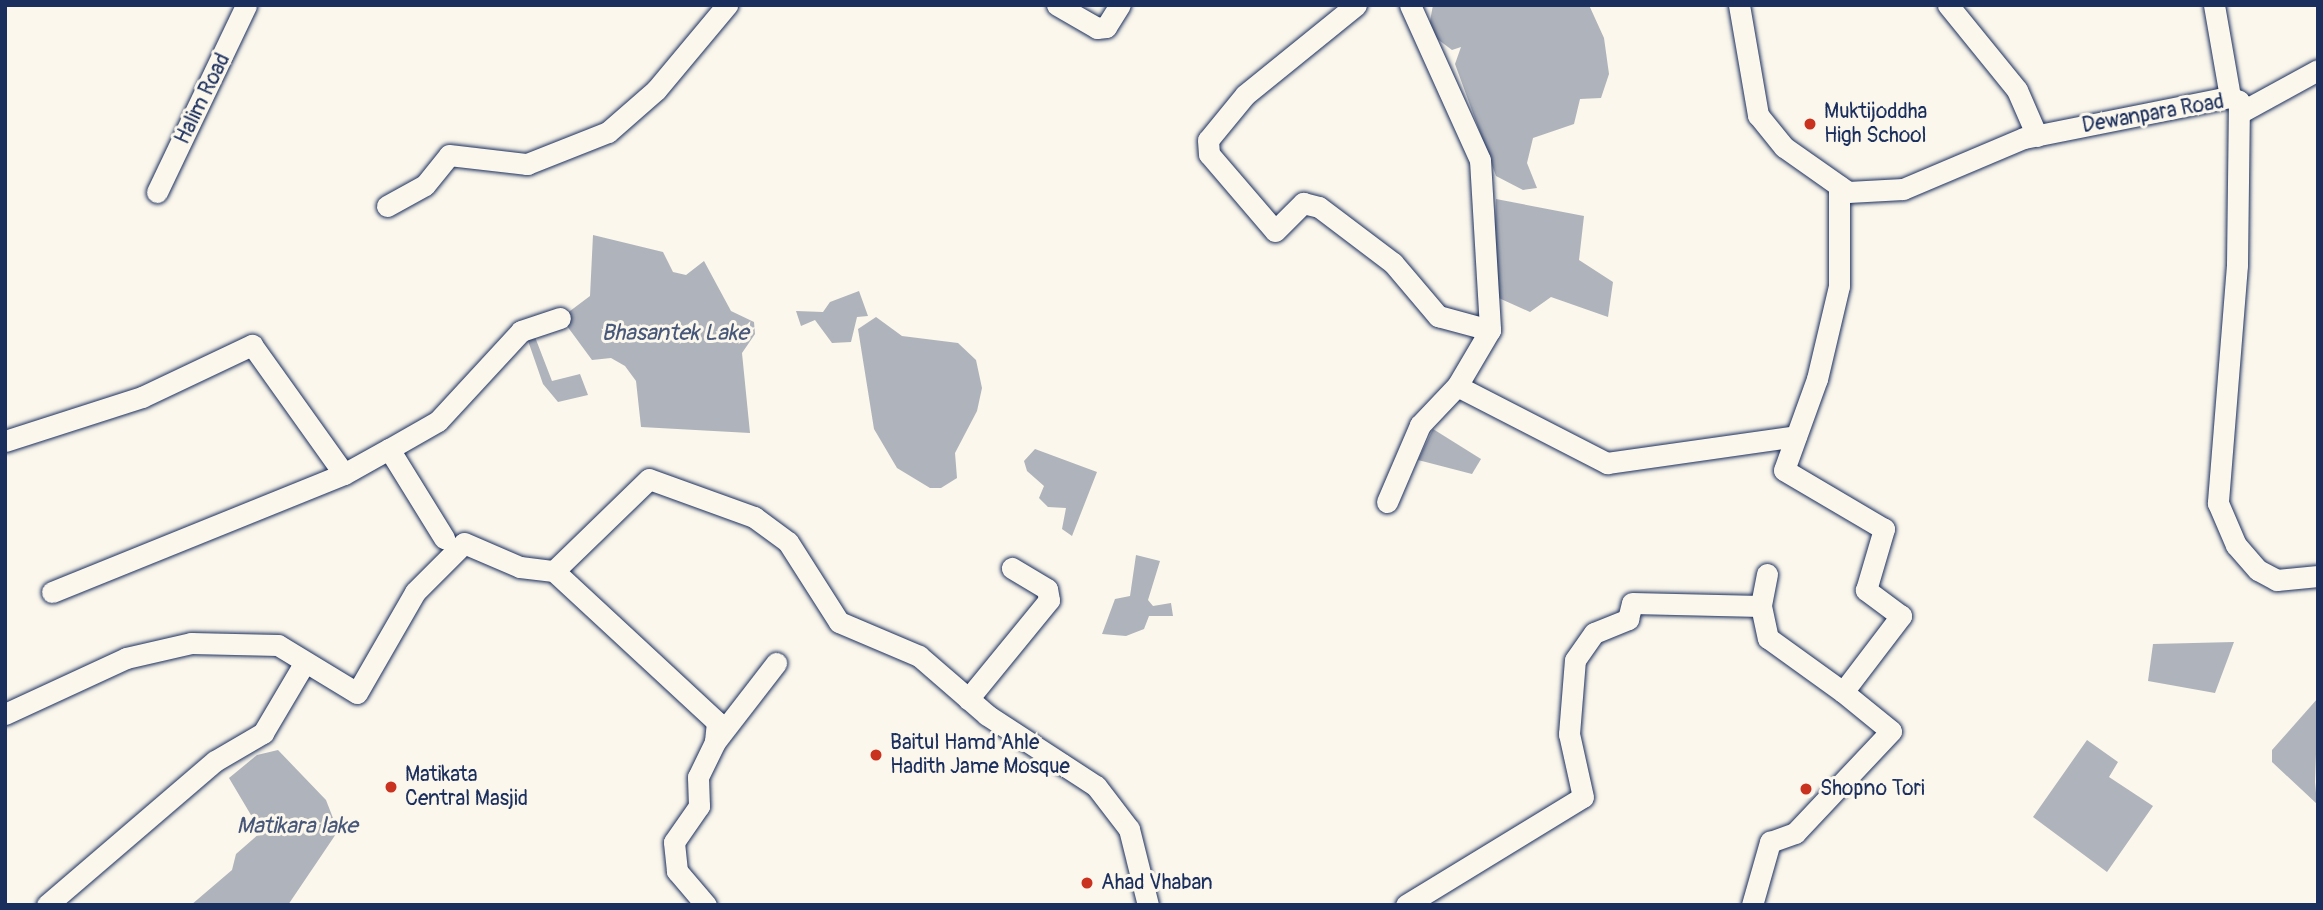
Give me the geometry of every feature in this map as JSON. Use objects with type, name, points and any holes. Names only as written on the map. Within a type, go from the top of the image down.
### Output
[{"type":"street","name":"Halim Road","points":[[157,192],[246,5]]},
{"type":"street","points":[[387,205],[425,185],[449,155],[527,164],[608,132],[656,90],[727,5]]},
{"type":"street","points":[[1057,5],[1097,28],[1106,27],[1121,5]]},
{"type":"street","points":[[1356,5],[1245,95],[1208,140],[1209,154],[1275,231],[1310,202],[1393,263],[1438,316],[1490,330]]},
{"type":"street","points":[[1387,502],[1420,425],[1457,386],[1490,330],[1480,160],[1410,5]]},
{"type":"street","name":"Dewanpara Road","points":[[1739,5],[1758,115],[1784,147],[1848,192],[1903,189],[2037,136],[2237,104],[2217,503],[2236,545],[2258,570],[2277,580],[2318,576]]},
{"type":"street","points":[[2214,5],[2237,104],[2318,70]]},
{"type":"street","points":[[1961,9],[2017,90],[2037,136]]},
{"type":"street","points":[[1839,186],[1839,286],[1784,470],[1884,529],[1866,590],[1901,616],[1843,692]]},
{"type":"street","points":[[51,592],[344,474],[438,421],[521,331],[561,318]]},
{"type":"street","points":[[5,441],[142,397],[252,345],[344,474]]},
{"type":"street","points":[[1457,386],[1607,463],[1796,436]]},
{"type":"street","points":[[389,449],[444,537]]},
{"type":"street","points":[[554,571],[636,486],[665,480],[754,517],[788,542],[839,622],[919,656],[968,699],[1096,786],[1115,806],[1129,830],[1148,905]]},
{"type":"street","points":[[5,714],[126,658],[191,643],[278,645],[357,693],[415,592],[464,543],[520,567],[554,571],[717,722],[715,742]]},
{"type":"street","points":[[968,699],[1049,600],[1047,589],[1012,568]]},
{"type":"street","points":[[1752,905],[1770,842],[1795,832],[1891,732],[1843,692],[1768,638],[1760,606],[1768,574]]},
{"type":"street","points":[[1410,902],[1583,797],[1569,734],[1575,660],[1594,633],[1628,619],[1632,603],[1760,606]]},
{"type":"street","points":[[47,905],[215,761],[263,733],[305,662]]},
{"type":"street","points":[[706,905],[677,872],[674,842],[699,806],[698,777],[715,742],[776,663]]},
{"type":"water","points":[[1433,5],[1589,5],[1604,38],[1609,74],[1601,98],[1580,99],[1574,124],[1533,138],[1527,163],[1537,188],[1523,190],[1496,176],[1455,64],[1461,47],[1452,50],[1428,32]]},
{"type":"water","points":[[1496,199],[1584,216],[1579,260],[1613,282],[1608,317],[1551,297],[1530,312],[1492,295]]},
{"type":"water","name":"Bhasantek Lake","points":[[593,235],[663,252],[673,272],[686,275],[704,261],[731,311],[754,322],[755,334],[742,353],[750,433],[641,427],[636,381],[625,366],[611,358],[592,360],[567,326],[566,314],[590,296]]},
{"type":"water","points":[[859,291],[868,316],[857,317],[851,342],[832,343],[815,320],[801,326],[796,311],[823,312],[830,302]]},
{"type":"water","points":[[876,317],[902,336],[958,343],[976,360],[982,388],[977,411],[955,453],[957,478],[941,488],[930,488],[897,468],[874,429],[858,329]]},
{"type":"water","points":[[526,335],[535,337],[552,381],[580,374],[588,395],[558,402],[543,384]]},
{"type":"water","points":[[1433,429],[1481,459],[1472,474],[1418,460]]},
{"type":"water","points":[[1035,449],[1097,472],[1072,536],[1062,529],[1066,508],[1048,507],[1039,498],[1044,486],[1027,471],[1024,461]]},
{"type":"water","points":[[1136,555],[1160,561],[1148,600],[1153,606],[1171,603],[1173,616],[1149,616],[1144,629],[1126,636],[1102,634],[1115,599],[1130,596]]},
{"type":"water","points":[[2234,642],[2215,693],[2148,681],[2153,644]]},
{"type":"water","points":[[2318,698],[2315,782],[2317,804],[2272,762],[2272,750]]},
{"type":"water","points":[[2087,740],[2118,762],[2109,777],[2153,806],[2107,872],[2033,817]]},
{"type":"water","name":"Matikara lake","points":[[278,750],[326,800],[338,831],[288,905],[191,905],[232,870],[236,854],[261,832],[229,778],[257,755]]},
{"type":"place","name":"Muktijoddha High School","points":[[1810,124]]},
{"type":"place","name":"Baitul Hamd Ahle Hadith Jame Mosque","points":[[876,755]]},
{"type":"place","name":"Matikata Central Masjid","points":[[391,787]]},
{"type":"place","name":"Shopno Tori","points":[[1806,789]]},
{"type":"place","name":"Ahad Vhaban","points":[[1087,883]]}]
